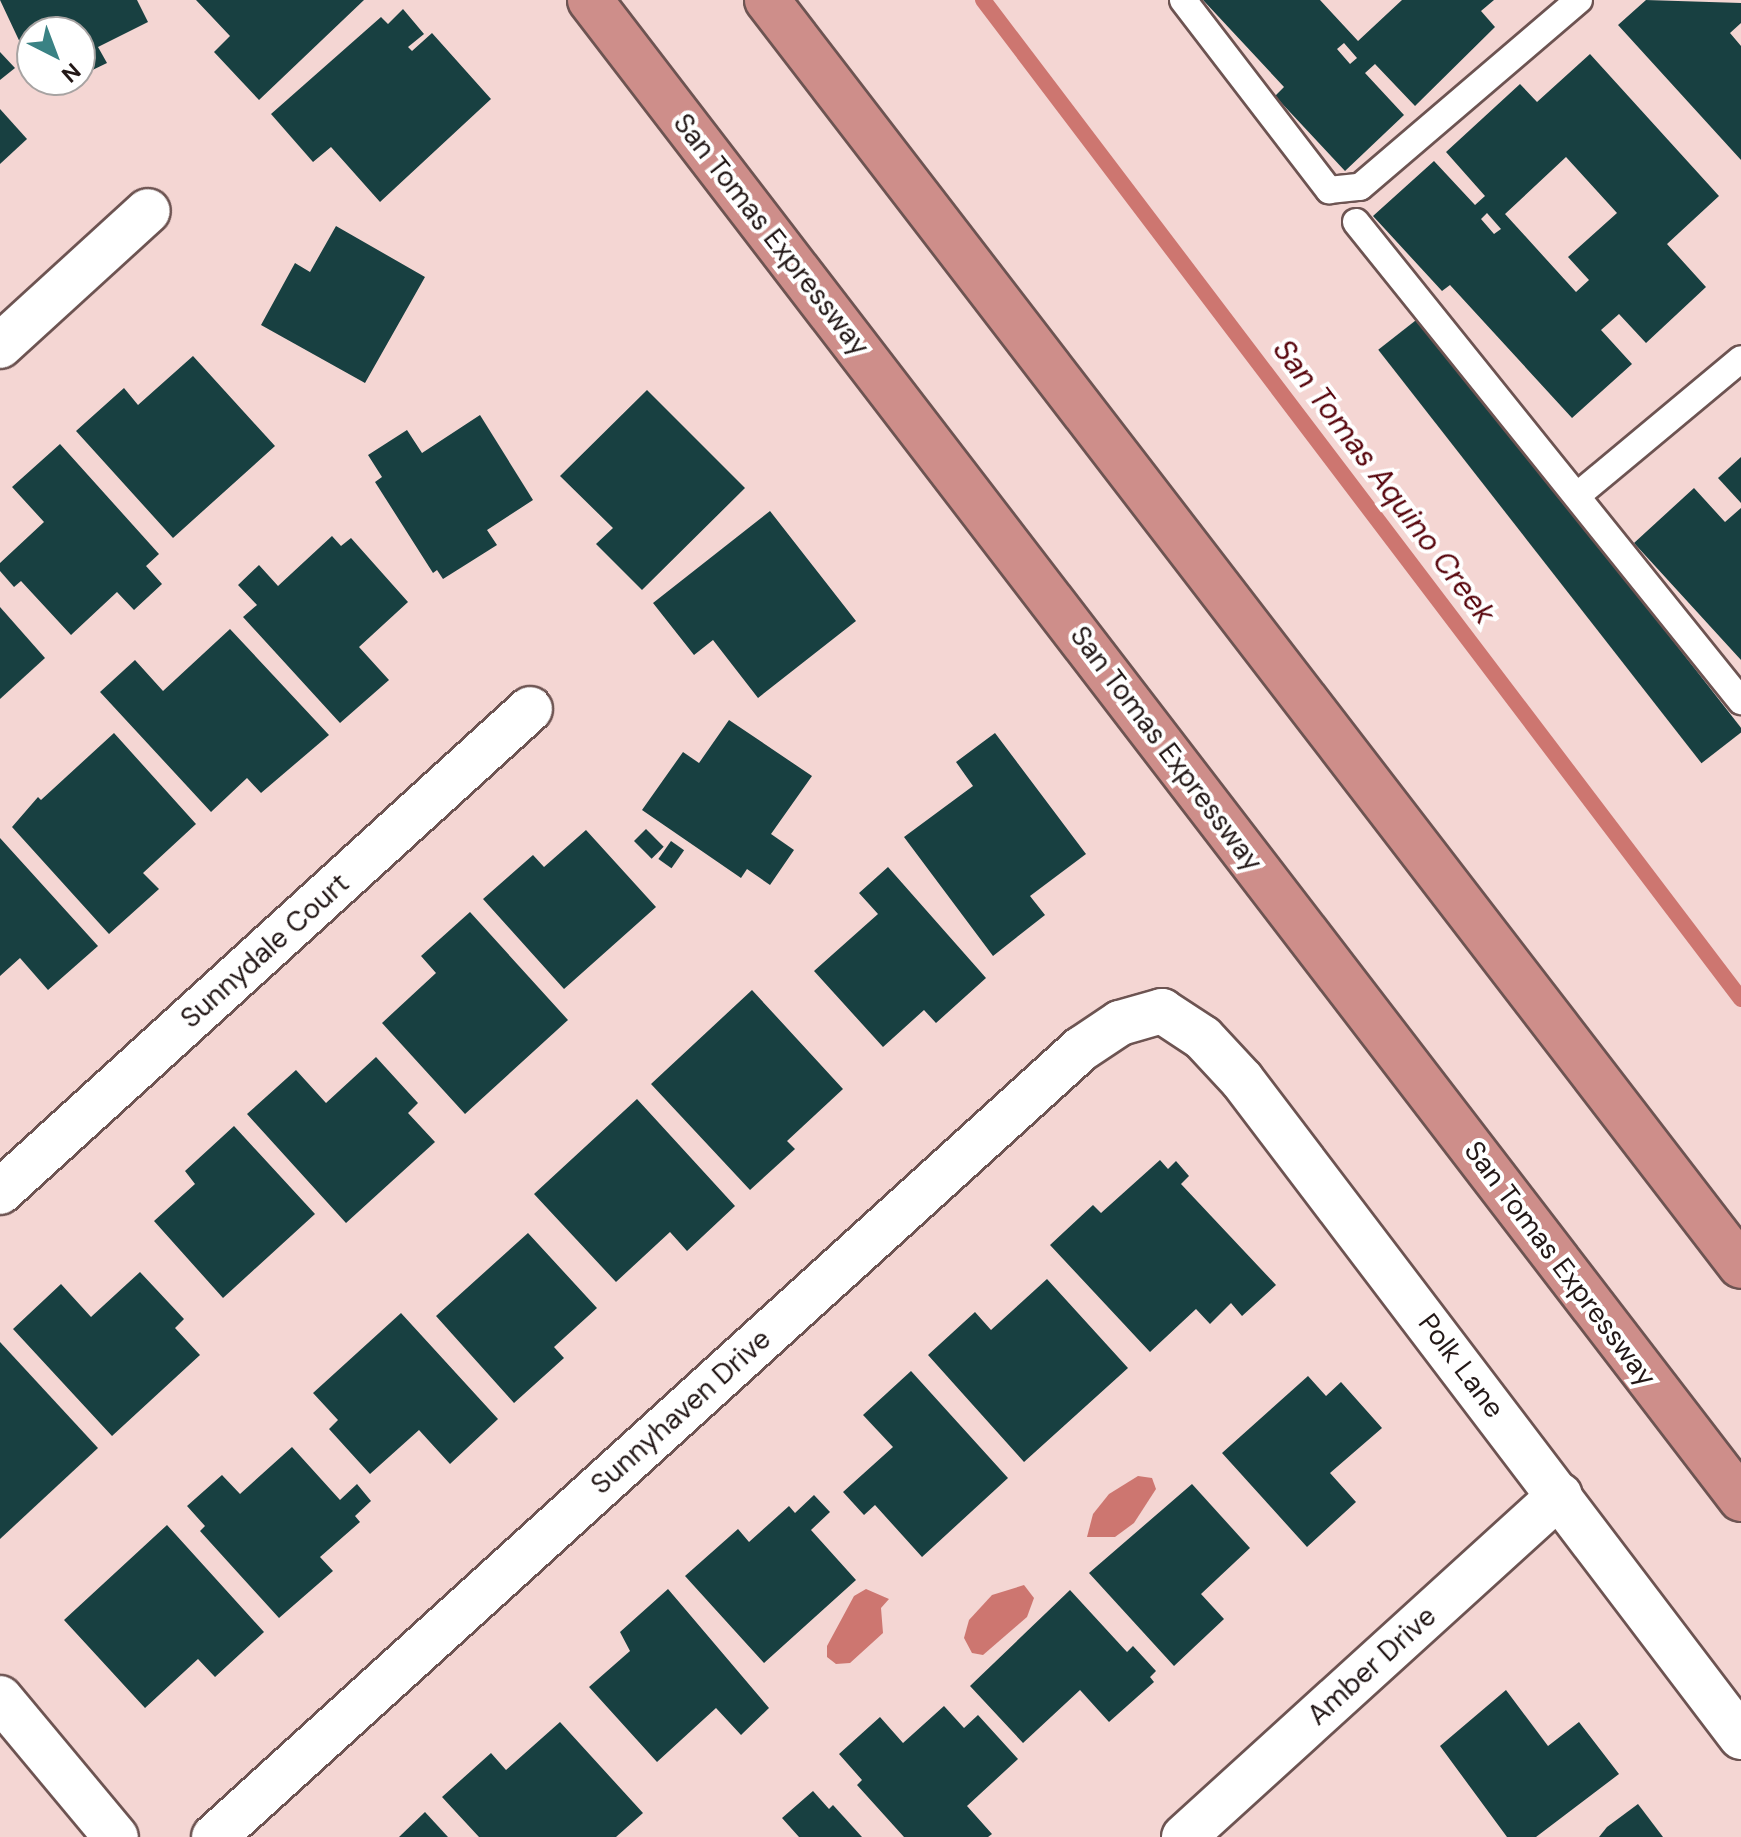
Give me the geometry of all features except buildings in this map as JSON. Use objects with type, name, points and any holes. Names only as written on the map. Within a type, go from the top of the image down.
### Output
[{"type":"highway","name":"San Tomas Expressway","points":[[590,0],[1741,1499]]},
{"type":"highway","points":[[767,0],[1741,1266]]},
{"type":"street","points":[[0,346],[148,211]]},
{"type":"street","name":"Sunnydale Court","points":[[0,1192],[530,709]]},
{"type":"street","name":"Polk Lane","points":[[1162,1011],[1203,1038],[1242,1080],[1741,1737]]},
{"type":"street","name":"Sunnyhaven Drive","points":[[214,1837],[1081,1049],[1120,1023],[1162,1011]]},
{"type":"street","name":"Amber Drive","points":[[1184,1837],[1560,1495]]},
{"type":"street","points":[[0,1698],[116,1837]]},
{"type":"lane","points":[[1183,0],[1329,190],[1360,187],[1579,0]]},
{"type":"lane","points":[[1356,222],[1741,701]]},
{"type":"lane","points":[[1578,495],[1741,359]]},
{"type":"shaded area","points":[[1138,1476],[1152,1478],[1156,1489],[1134,1523],[1115,1537],[1087,1537],[1093,1514],[1109,1494]]},
{"type":"shaded area","points":[[1024,1585],[1034,1598],[1027,1617],[983,1655],[972,1653],[964,1638],[969,1620],[992,1595]]},
{"type":"shaded area","points":[[866,1589],[889,1599],[881,1608],[883,1633],[850,1663],[836,1664],[827,1657],[827,1646],[854,1596]]},
{"type":"waterway","name":"San Tomas Aquino Creek","points":[[983,0],[1741,999]]}]
